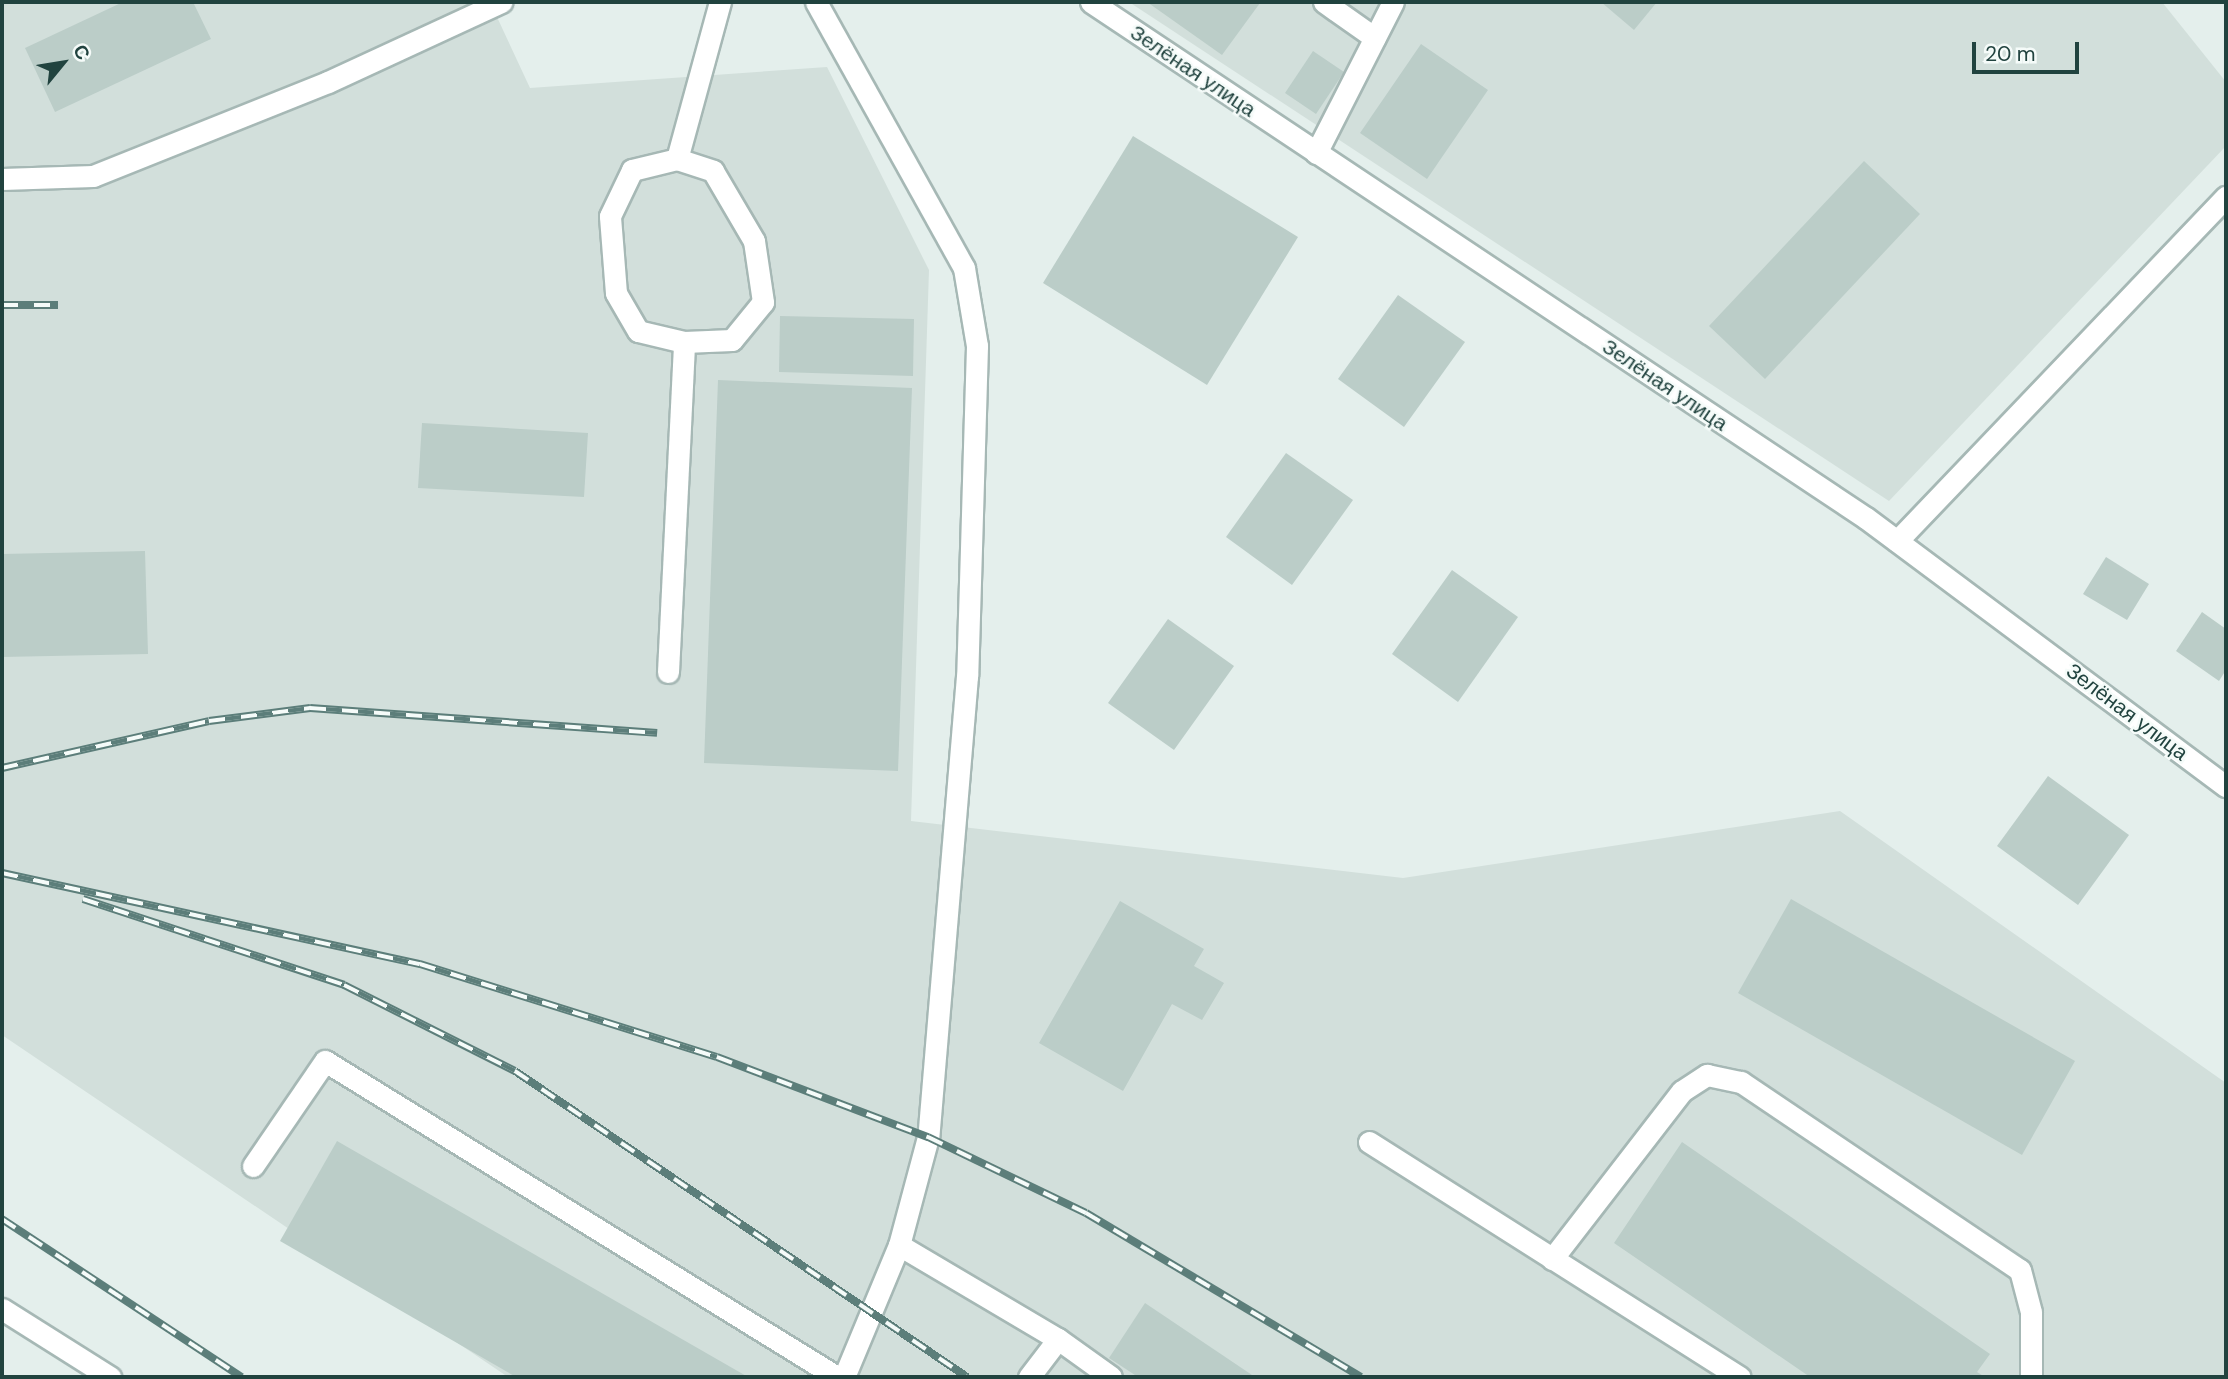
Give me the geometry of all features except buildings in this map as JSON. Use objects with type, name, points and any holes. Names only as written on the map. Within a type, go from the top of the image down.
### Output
[{"type":"street","points":[[2,179],[93,176],[328,82],[502,2]]},
{"type":"street","points":[[677,159],[720,2]]},
{"type":"street","points":[[816,2],[964,268],[976,346],[967,676],[929,1124],[899,1245],[844,1377]]},
{"type":"street","name":"Зелёная улица","points":[[1091,2],[1897,541],[2226,786]]},
{"type":"street","points":[[1324,2],[1375,38]]},
{"type":"street","points":[[1316,153],[1393,2]]},
{"type":"street","points":[[677,159],[713,171],[754,240],[762,303],[732,340],[684,342],[638,331],[616,293],[610,216],[632,170],[677,159]]},
{"type":"street","points":[[1897,541],[2226,197]]},
{"type":"street","points":[[668,672],[684,342]]},
{"type":"street","points":[[253,1166],[325,1061],[837,1377]]},
{"type":"street","points":[[1552,1259],[1682,1091],[1707,1075],[1741,1082],[2020,1270],[2031,1312],[2031,1377]]},
{"type":"street","points":[[1369,1142],[1740,1377]]},
{"type":"street","points":[[899,1245],[1058,1339],[1111,1377]]},
{"type":"street","points":[[2,1309],[110,1377]]},
{"type":"street","points":[[1029,1377],[1058,1339]]},
{"type":"shaded area","points":[[2,2],[490,2],[530,88],[827,67],[929,270],[911,821],[1403,878],[1840,811],[2226,1083],[2226,1377],[508,1377],[2,1035]]},
{"type":"shaded area","points":[[1129,2],[2162,2],[2226,82],[2226,146],[1889,501]]},
{"type":"railway","points":[[2,305],[58,305]]},
{"type":"railway","points":[[2,768],[209,721],[310,708],[657,733]]},
{"type":"railway","points":[[2,873],[420,964],[717,1057],[928,1137],[1086,1213],[1361,1377]]},
{"type":"railway","points":[[83,899],[344,985],[515,1071],[967,1377]]},
{"type":"railway","points":[[2,1219],[242,1377]]}]
